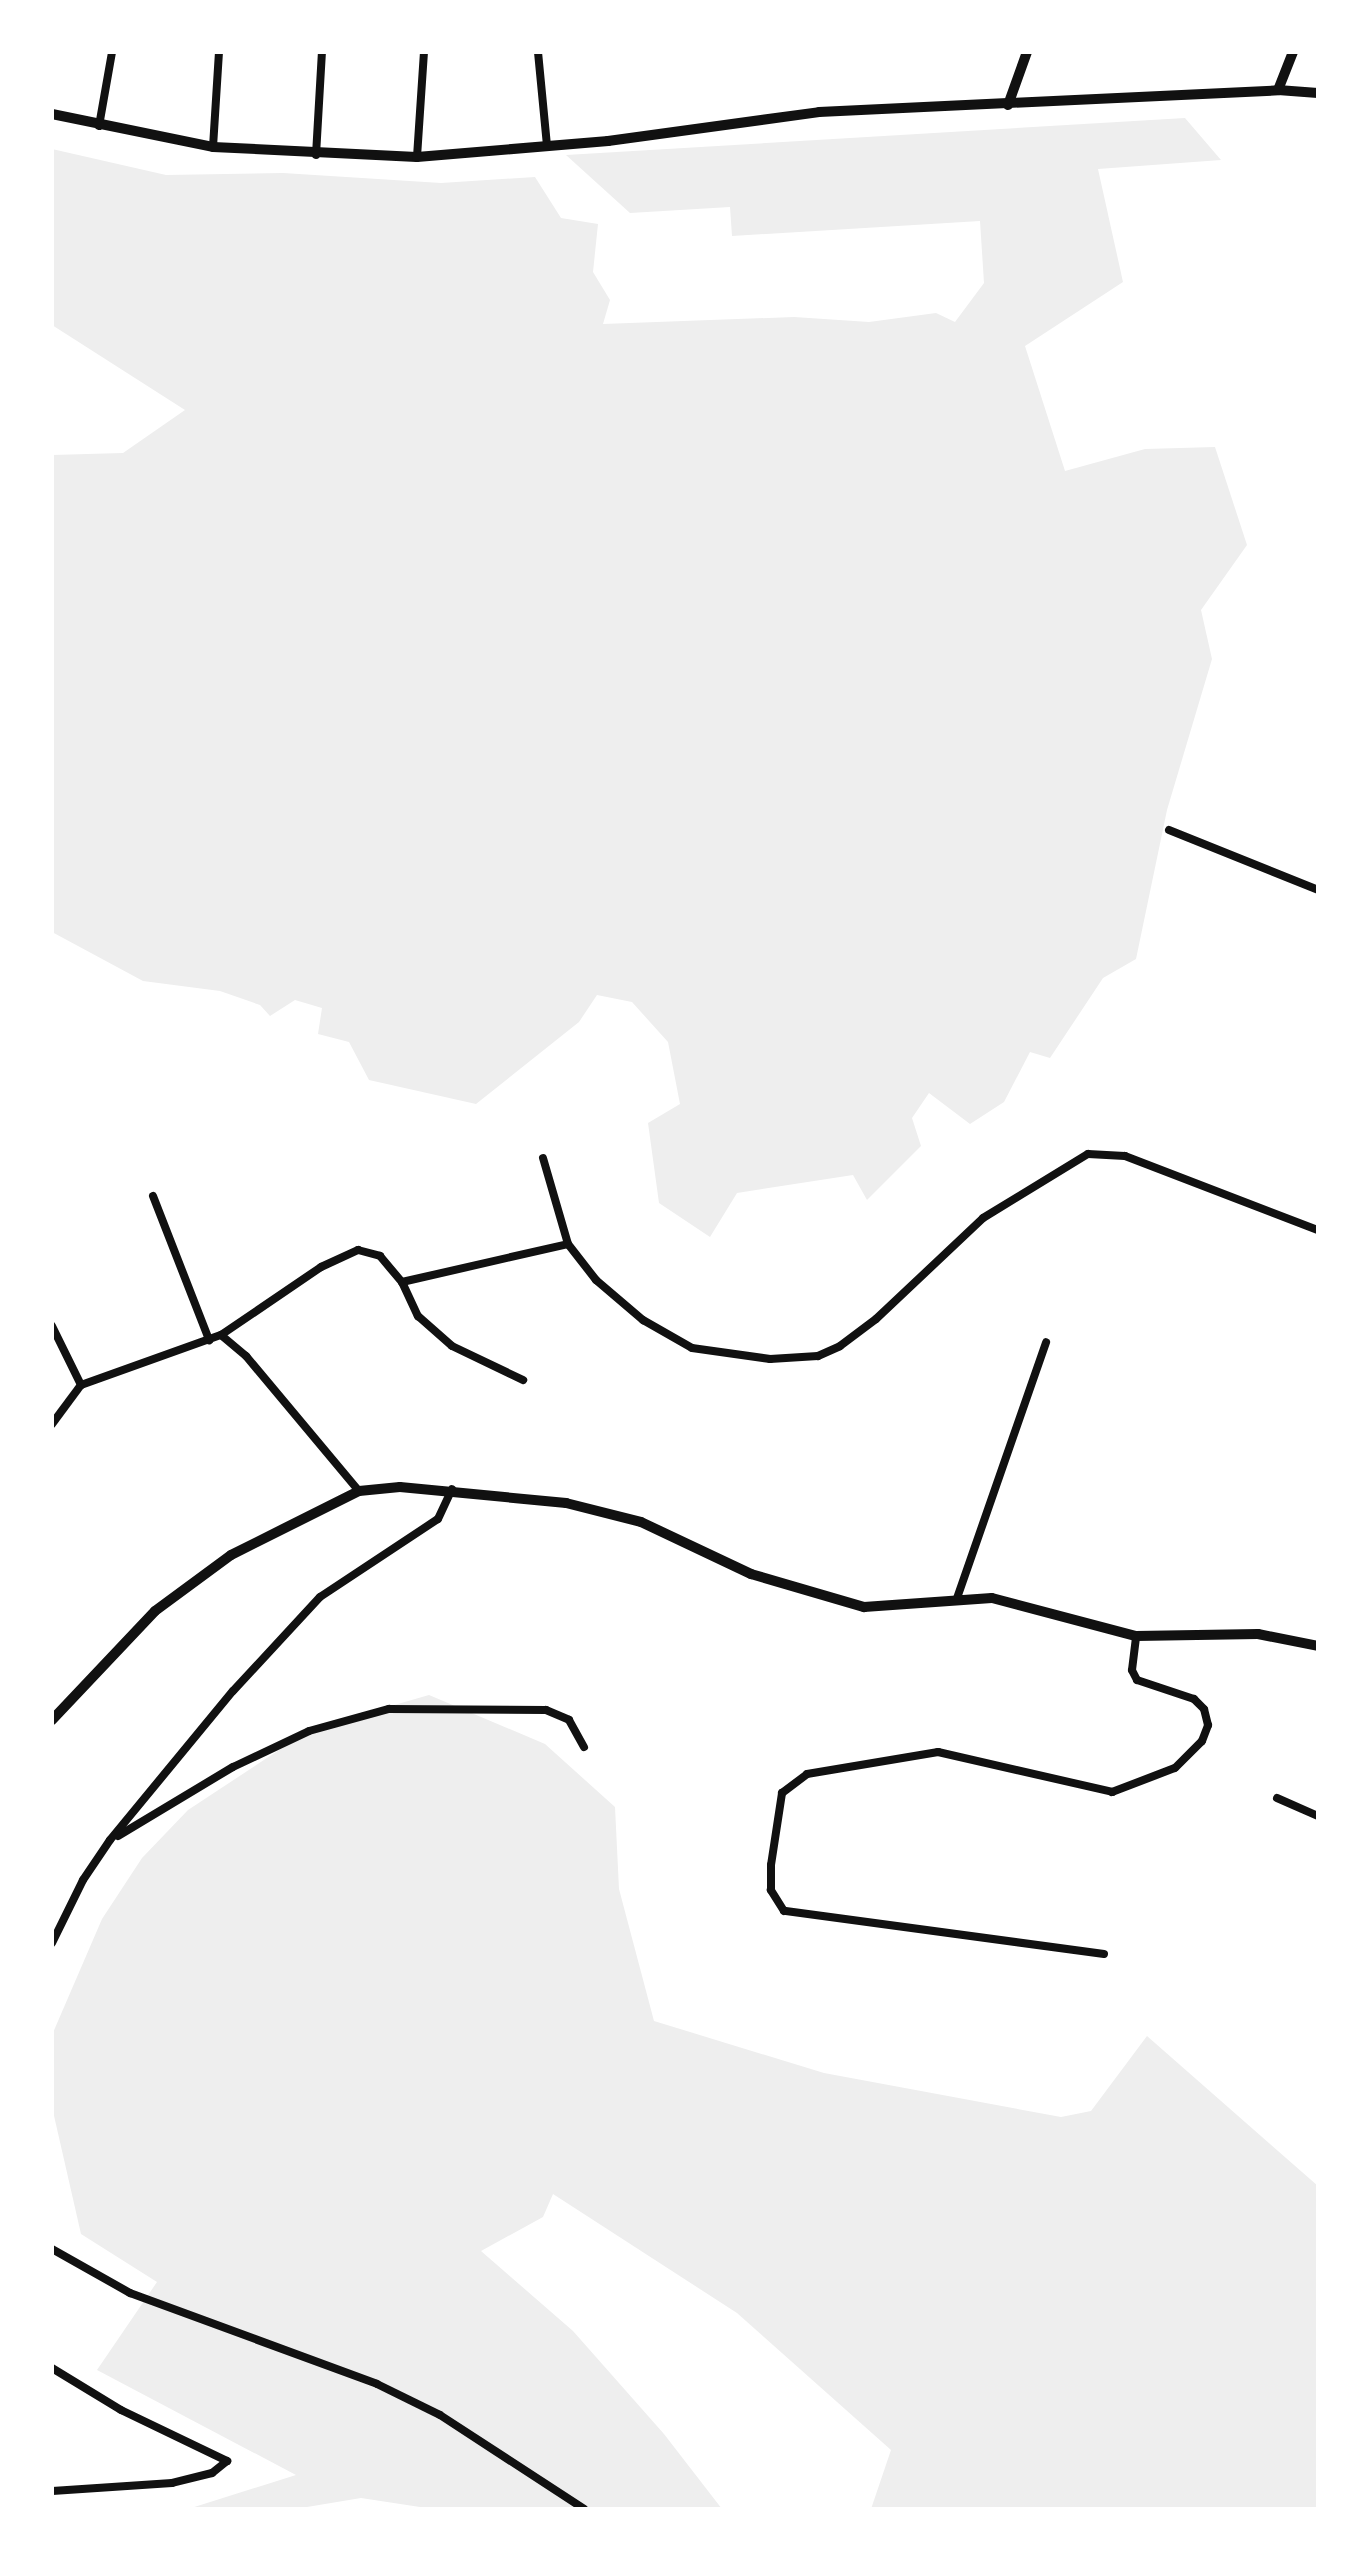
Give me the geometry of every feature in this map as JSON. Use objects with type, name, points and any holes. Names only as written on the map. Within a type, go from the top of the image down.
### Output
[{"type":"street","points":[[99,126],[112,52]]},
{"type":"street","points":[[213,147],[219,52]]},
{"type":"street","points":[[316,155],[322,52]]},
{"type":"street","points":[[417,157],[424,52]]},
{"type":"street","points":[[538,52],[547,146]]},
{"type":"street","points":[[1008,105],[1027,52]]},
{"type":"street","points":[[1278,90],[1293,52]]},
{"type":"street","points":[[52,114],[213,147],[316,155],[417,157],[547,146],[819,112],[1278,90],[1318,93]]},
{"type":"street","points":[[1169,830],[1318,890]]},
{"type":"street","points":[[543,1158],[568,1244],[596,1280],[643,1320],[692,1348],[770,1359],[818,1356],[840,1346],[876,1319],[983,1218],[1088,1154],[1125,1156],[1318,1230]]},
{"type":"street","points":[[153,1196],[209,1340]]},
{"type":"street","points":[[402,1282],[568,1244]]},
{"type":"street","points":[[52,1424],[81,1385],[221,1335],[321,1267],[358,1250],[380,1256],[402,1282],[418,1316],[452,1346],[523,1380]]},
{"type":"street","points":[[52,1326],[81,1385]]},
{"type":"street","points":[[221,1335],[246,1356],[359,1491]]},
{"type":"street","points":[[956,1601],[1046,1342]]},
{"type":"street","points":[[52,1943],[83,1880],[110,1840],[223,1701],[320,1597],[386,1549],[429,1527],[452,1489]]},
{"type":"street","points":[[52,1720],[155,1611],[231,1555],[359,1491],[452,1489],[566,1503],[641,1522],[751,1574],[864,1607],[956,1601],[1019,1602],[1136,1636],[1258,1634],[1318,1646]]},
{"type":"street","points":[[1104,1954],[784,1911],[771,1890],[773,1852],[782,1793],[807,1774],[938,1752],[1112,1792],[1175,1768],[1202,1741],[1208,1725],[1194,1699],[1137,1680],[1132,1670],[1136,1636]]},
{"type":"street","points":[[110,1840],[174,1800],[309,1731],[389,1709],[546,1710],[569,1720],[584,1747]]},
{"type":"street","points":[[1277,1798],[1318,1816]]},
{"type":"street","points":[[52,2249],[130,2293],[377,2384],[427,2408],[584,2509]]},
{"type":"street","points":[[52,2368],[121,2410],[227,2461],[212,2473],[172,2483],[52,2491]]},
{"type":"shaded area","points":[[1185,118],[1221,160],[1098,169],[1123,282],[1025,346],[1065,471],[1145,449],[1215,447],[1247,545],[1201,610],[1212,659],[1167,810],[1136,959],[1103,978],[1050,1058],[1030,1052],[1004,1102],[970,1124],[929,1093],[912,1118],[921,1146],[867,1200],[853,1175],[737,1193],[710,1237],[659,1203],[648,1123],[680,1104],[668,1042],[632,1002],[597,995],[579,1022],[476,1104],[369,1080],[349,1042],[318,1034],[322,1008],[295,1000],[270,1016],[260,1005],[220,991],[143,981],[52,932],[52,455],[123,453],[185,410],[52,325],[52,149],[166,175],[283,173],[441,183],[535,177],[561,218],[598,224],[593,272],[610,300],[603,324],[794,317],[869,322],[936,313],[955,322],[984,283],[980,221],[732,236],[730,207],[630,213],[566,155]]},
{"type":"shaded area","points":[[429,1695],[545,1744],[615,1807],[619,1889],[654,2021],[824,2073],[1061,2117],[1091,2111],[1147,2036],[1318,2186],[1318,2509],[871,2509],[891,2450],[737,2313],[553,2194],[543,2217],[481,2251],[573,2331],[664,2434],[722,2509],[433,2509],[361,2498],[295,2509],[188,2509],[296,2475],[97,2370],[157,2282],[81,2234],[52,2107],[52,2035],[102,1919],[142,1858],[188,1810],[311,1729]]}]
